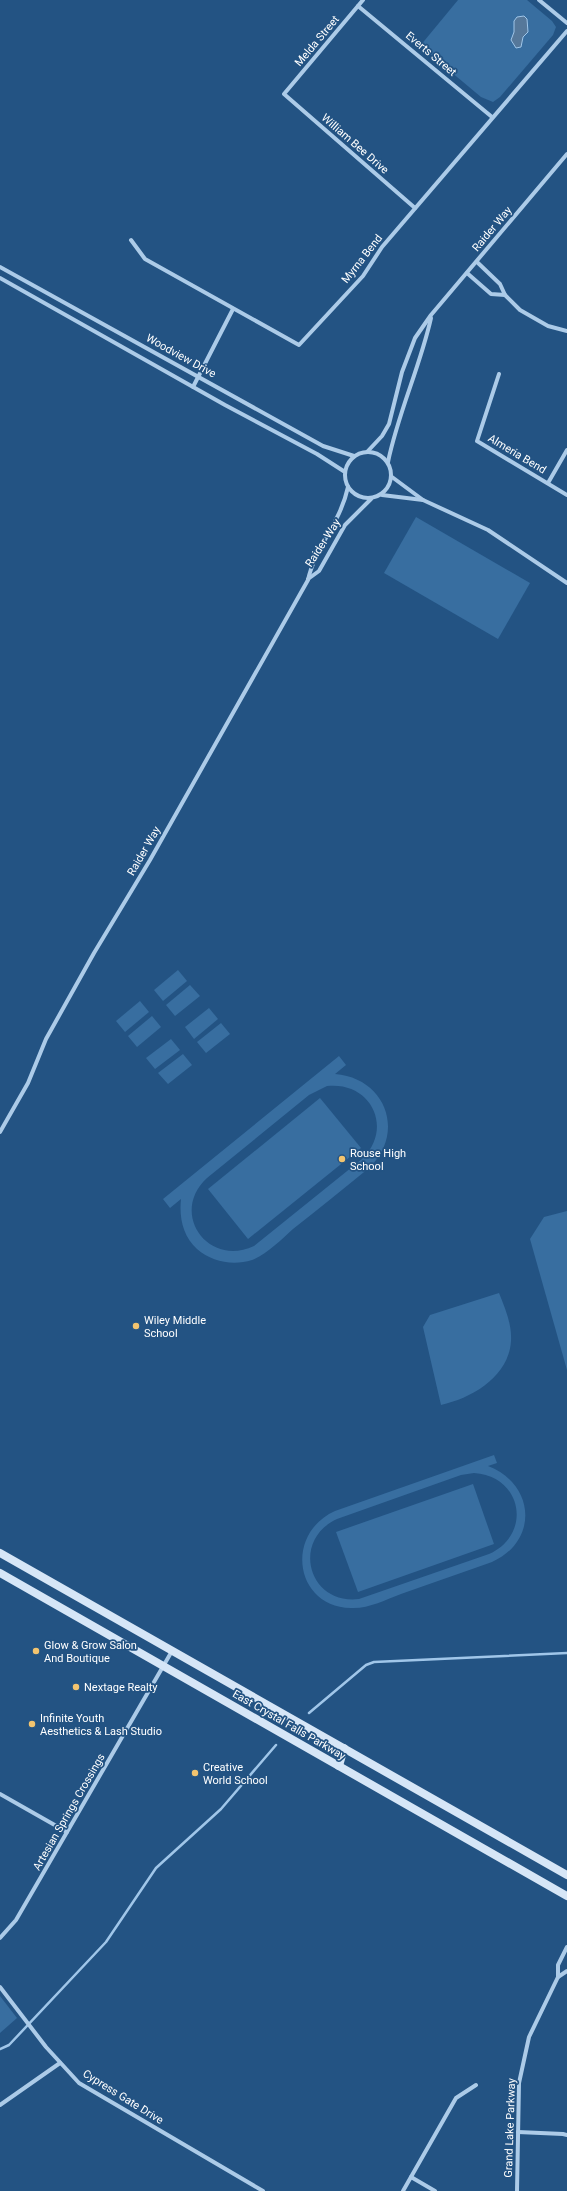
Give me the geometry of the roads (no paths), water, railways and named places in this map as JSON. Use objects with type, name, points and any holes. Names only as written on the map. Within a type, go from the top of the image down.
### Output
[{"type":"main road","name":"East Crystal Falls Parkway","points":[[1,1556],[567,1875]]},
{"type":"main road","name":"East Crystal Falls Parkway","points":[[0,1573],[567,1896]]},
{"type":"main road","points":[[339,1766],[344,1748]]},
{"type":"street","name":"Melda Street","points":[[284,94],[363,0]]},
{"type":"street","points":[[540,0],[567,24]]},
{"type":"street","name":"Everts Street","points":[[358,6],[492,117]]},
{"type":"street","name":"Myrna Bend","points":[[131,240],[145,259],[299,345],[363,276],[382,247],[567,31]]},
{"type":"street","name":"William Bee Drive","points":[[284,94],[415,208]]},
{"type":"street","name":"Raider Way","points":[[367,452],[382,436],[389,424],[402,372],[415,338],[431,315],[567,154]]},
{"type":"street","points":[[477,262],[500,284],[505,295],[520,310],[542,322],[567,330]]},
{"type":"street","name":"Woodview Drive","points":[[0,267],[323,446],[354,456]]},
{"type":"street","points":[[467,273],[491,294],[505,295]]},
{"type":"street","name":"Woodview Drive","points":[[0,278],[193,387],[317,454],[345,472]]},
{"type":"street","points":[[193,387],[233,309]]},
{"type":"street","points":[[382,495],[390,484],[392,477],[388,462],[392,443],[426,342],[431,315]]},
{"type":"street","name":"Almeria Bend","points":[[499,374],[477,441],[567,494]]},
{"type":"street","points":[[548,483],[567,450]]},
{"type":"street","points":[[388,462],[382,456],[367,452],[354,456],[345,472],[348,487],[359,497],[371,499],[382,495],[423,500]]},
{"type":"street","points":[[392,477],[423,500],[488,530],[567,583]]},
{"type":"street","name":"Raider Way","points":[[0,1132],[28,1083],[46,1039],[94,953],[150,860],[308,580],[311,566],[339,516],[348,487]]},
{"type":"street","name":"Raider Way","points":[[308,580],[319,571],[345,525],[371,499]]},
{"type":"street","name":"Artesian Springs Crossings","points":[[0,1938],[16,1920],[172,1651]]},
{"type":"street","points":[[0,1794],[67,1832]]},
{"type":"street","name":"Grand Lake Parkway","points":[[517,2191],[519,2082],[529,2037],[558,1977],[558,1965],[567,1947]]},
{"type":"street","points":[[558,1977],[567,1971]]},
{"type":"street","name":"Cypress Gate Drive","points":[[0,1987],[60,2063],[80,2083],[263,2191]]},
{"type":"street","points":[[0,2105],[60,2063]]},
{"type":"street","points":[[403,2191],[456,2098],[476,2085]]},
{"type":"street","points":[[518,2132],[567,2135]]},
{"type":"street","points":[[410,2177],[435,2191]]},
{"type":"waterway","points":[[309,1713],[366,1665],[374,1662],[567,1653]]},
{"type":"waterway","points":[[0,2049],[9,2045],[106,1942],[156,1868],[221,1809],[276,1745]]},
{"type":"place","name":"Rouse High School","points":[[342,1159]]},
{"type":"place","name":"Wiley Middle School","points":[[136,1326]]},
{"type":"place","name":"Glow & Grow Salon And Boutique","points":[[36,1651]]},
{"type":"place","name":"Nextage Realty","points":[[76,1687]]},
{"type":"place","name":"Infinite Youth Aesthetics & Lash Studio","points":[[32,1724]]},
{"type":"place","name":"Creative World School","points":[[195,1773]]}]
